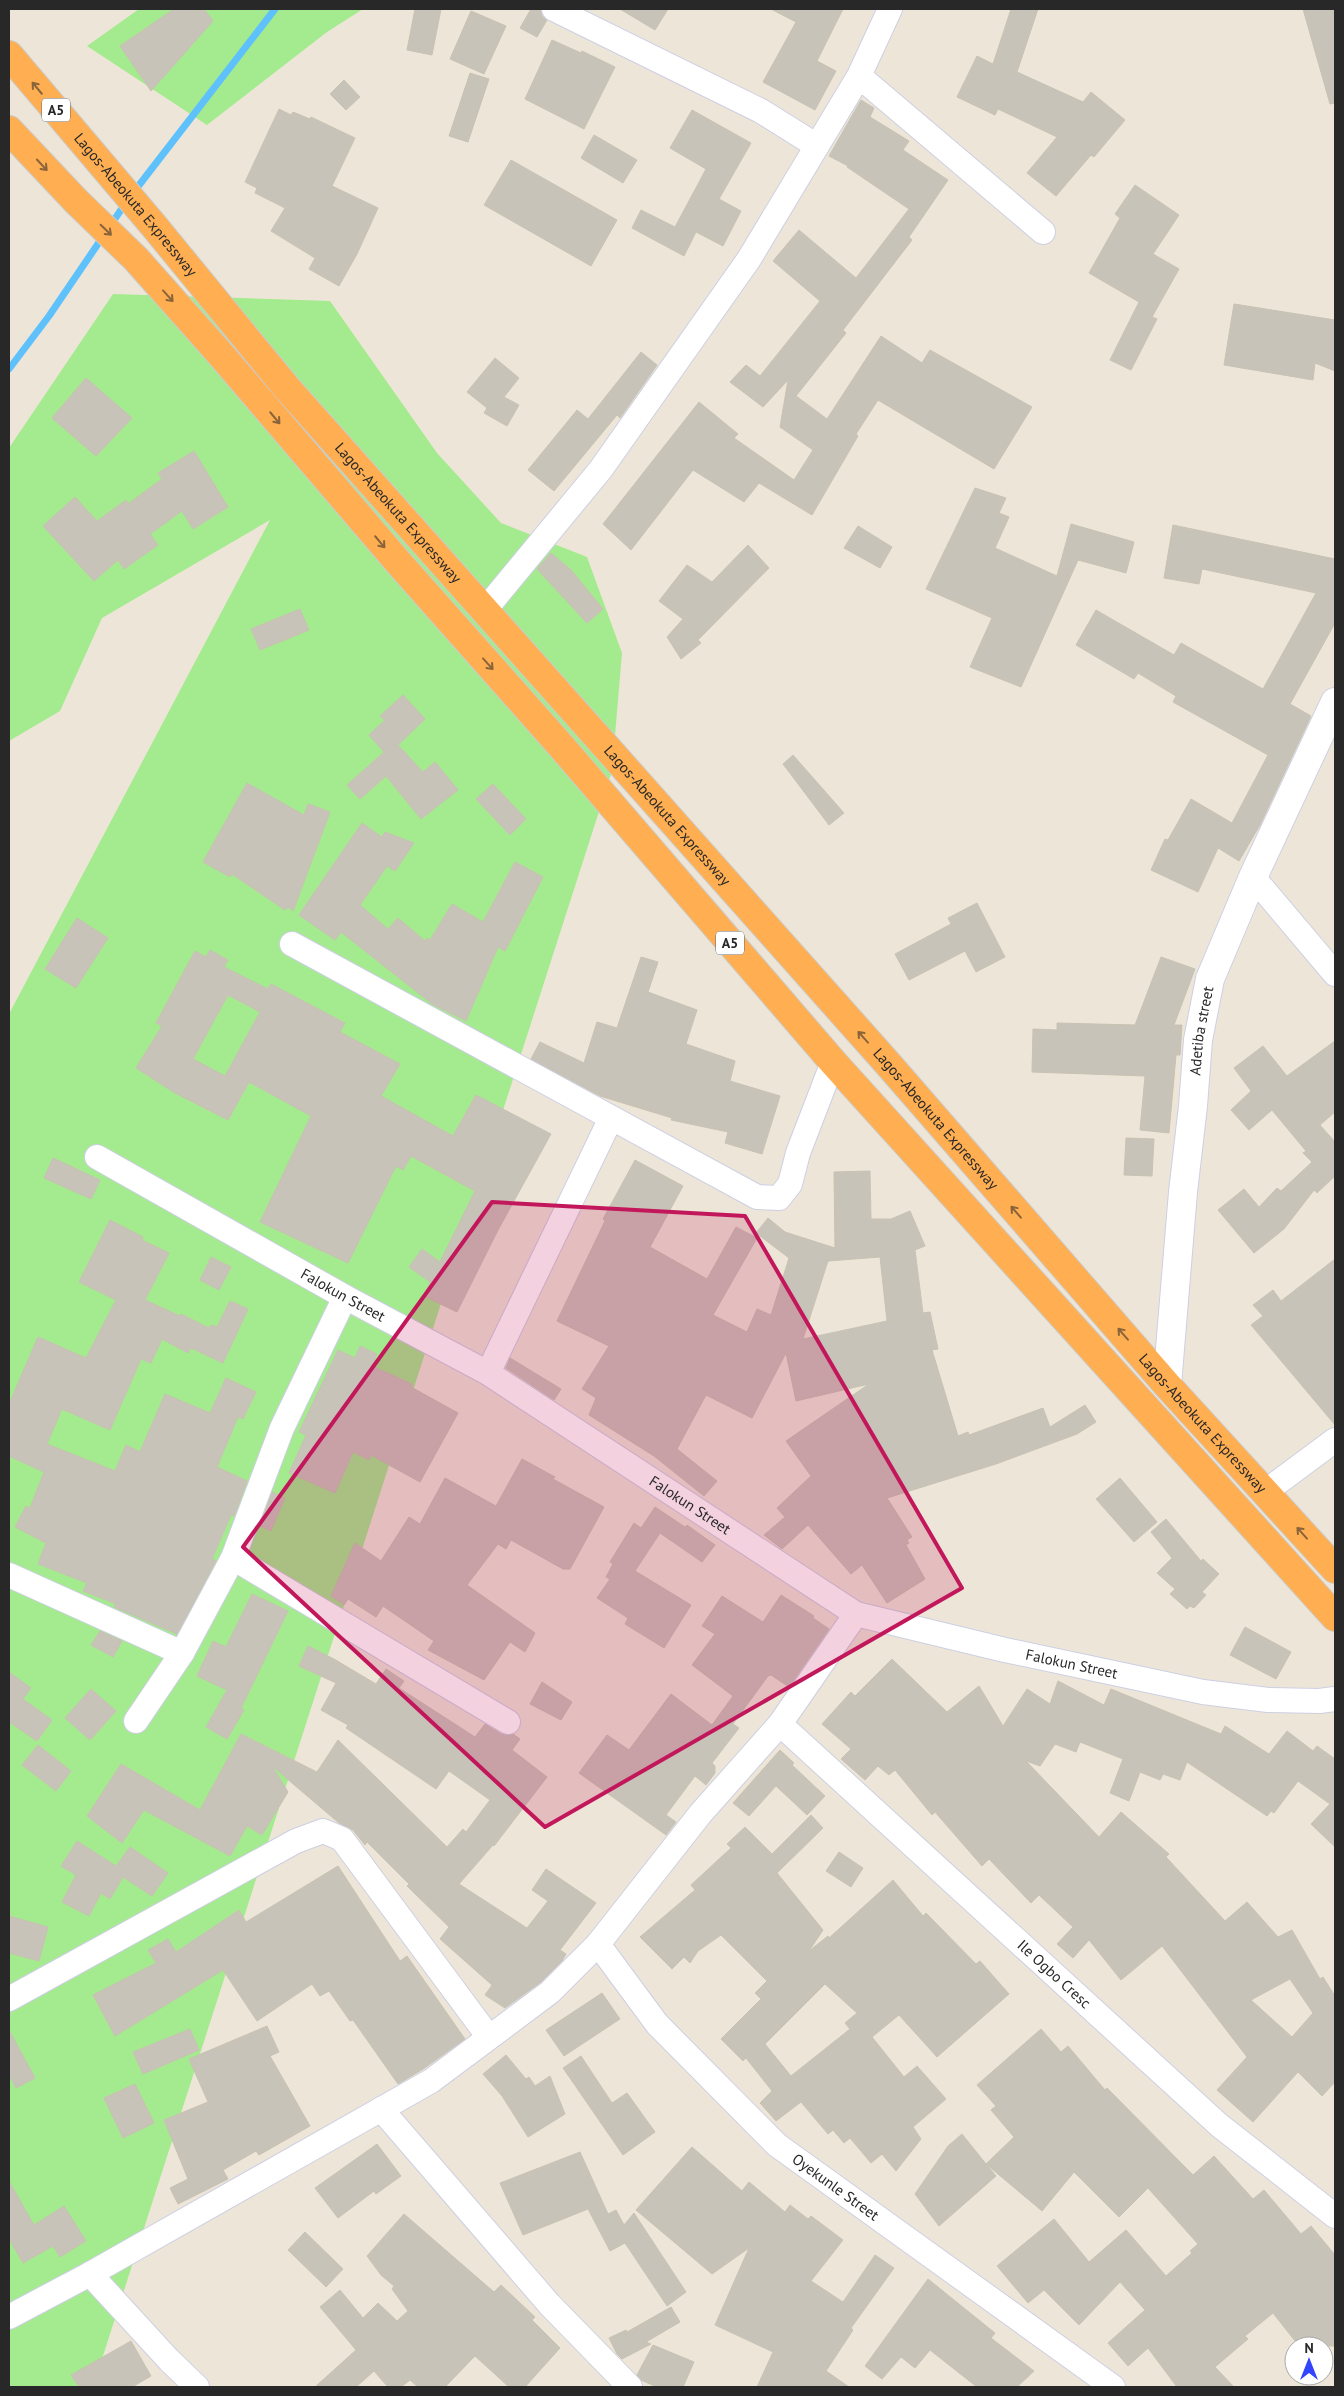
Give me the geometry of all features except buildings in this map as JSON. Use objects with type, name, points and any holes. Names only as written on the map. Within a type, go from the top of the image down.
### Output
[{"type":"highway","name":"Lagos-Abeokuta Expressway","points":[[9,55],[154,226],[286,387],[888,1065],[1167,1385],[1335,1569]]},
{"type":"highway","name":"Lagos-Abeokuta Expressway","points":[[9,130],[76,201],[136,259],[222,356],[398,562],[561,746],[833,1062],[1335,1618]]},
{"type":"street","points":[[554,9],[761,111],[817,146]]},
{"type":"street","points":[[484,611],[601,470],[749,259],[859,76],[890,9]]},
{"type":"street","points":[[859,76],[1043,232]]},
{"type":"street","name":"Adetiba street","points":[[1167,1385],[1183,1192],[1194,1106],[1198,1040],[1210,979],[1252,877],[1335,702]]},
{"type":"street","points":[[1252,877],[1335,974]]},
{"type":"street","points":[[292,944],[757,1197],[779,1198],[790,1184],[798,1153],[833,1062]]},
{"type":"street","points":[[488,1373],[611,1118]]},
{"type":"street","name":"Falokun Street","points":[[97,1157],[345,1297],[488,1373],[856,1614],[1005,1650],[1203,1692],[1268,1700],[1319,1701],[1335,1699]]},
{"type":"street","points":[[136,1721],[182,1653],[233,1558],[282,1428],[345,1297]]},
{"type":"street","points":[[1265,1492],[1335,1440]]},
{"type":"street","points":[[233,1558],[508,1722]]},
{"type":"street","points":[[9,1574],[182,1653]]},
{"type":"street","points":[[9,2317],[90,2274],[431,2081],[488,2036],[550,1992],[598,1944],[701,1813],[780,1724],[856,1614]]},
{"type":"street","name":"Ile Ogbo Cresc","points":[[780,1724],[1219,2125],[1335,2216]]},
{"type":"street","points":[[9,1999],[296,1841],[323,1831],[342,1839],[488,2036]]},
{"type":"street","name":"Oyekunle Street","points":[[598,1944],[657,2024],[777,2145],[1113,2387]]},
{"type":"street","points":[[381,2108],[549,2304],[630,2387]]},
{"type":"street","points":[[90,2274],[169,2360],[197,2387]]},
{"type":"highlighted area","points":[[492,1202],[745,1216],[962,1588],[545,1827],[243,1547]]},
{"type":"green space","points":[[139,9],[363,9],[327,32],[207,125],[87,46]]},
{"type":"green space","points":[[113,294],[330,301],[437,453],[501,523],[587,557],[622,653],[612,771],[93,2387],[9,2387],[9,1014],[270,520],[102,618],[60,711],[9,741],[9,448]]},
{"type":"waterway","points":[[133,193],[275,9]]},
{"type":"waterway","points":[[110,226],[127,201]]},
{"type":"waterway","points":[[9,369],[49,316],[104,235]]}]
